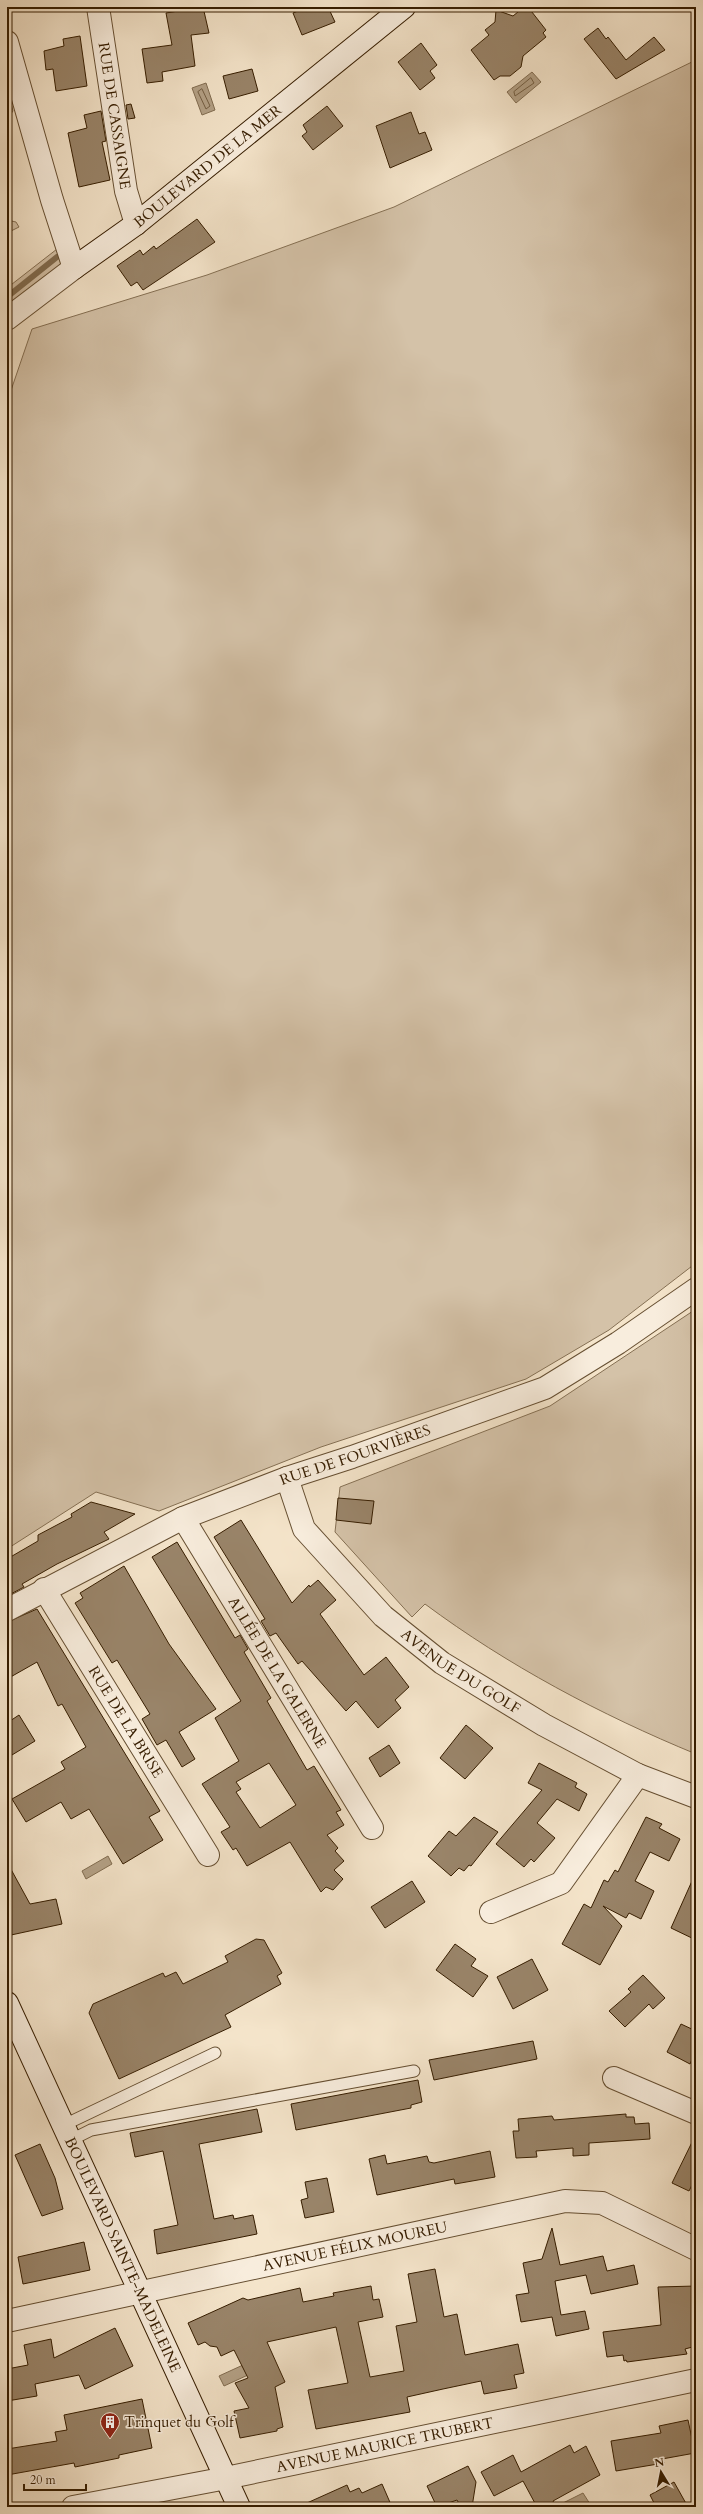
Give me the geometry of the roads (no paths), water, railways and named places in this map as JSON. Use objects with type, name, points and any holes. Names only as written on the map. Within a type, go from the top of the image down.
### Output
[{"type":"street","name":"RUE DE CASSAIGNE","points":[[98,7],[126,192],[136,224]]},
{"type":"street","name":"BOULEVARD DE LA MER","points":[[7,319],[74,268],[136,224],[404,7]]},
{"type":"street","points":[[7,42],[52,200],[74,268]]},
{"type":"street","name":"RUE DE FOURVIÈRES","points":[[7,1610],[44,1589],[182,1518],[287,1478],[352,1457],[544,1388],[618,1343],[696,1288]]},
{"type":"street","name":"AVENUE DU GOLF","points":[[287,1478],[304,1529],[383,1616],[442,1663],[544,1725],[638,1775],[696,1797]]},
{"type":"street","name":"ALLÉE DE LA GALERNE","points":[[182,1518],[372,1828]]},
{"type":"street","name":"RUE DE LA BRISE","points":[[44,1589],[208,1855]]},
{"type":"street","points":[[491,1912],[561,1883],[638,1775]]},
{"type":"street","name":"BOULEVARD SAINTE-MADELEINE","points":[[7,2003],[239,2507]]},
{"type":"street","points":[[614,2078],[696,2113]]},
{"type":"street","name":"AVENUE FÉLIX MOUREU","points":[[7,2320],[140,2290],[565,2201],[602,2203],[696,2249]]},
{"type":"street","name":"AVENUE MAURICE TRUBERT","points":[[73,2507],[226,2478],[696,2380]]},
{"type":"lane","points":[[67,2132],[215,2053]]},
{"type":"lane","points":[[67,2132],[91,2130],[414,2071]]},
{"type":"water","points":[[532,72],[541,82],[516,103],[507,92]]},
{"type":"water","points":[[206,83],[215,110],[202,115],[192,88]]},
{"type":"water","points":[[108,1856],[112,1864],[86,1879],[82,1871]]},
{"type":"water","points":[[243,2365],[248,2375],[224,2386],[219,2376]]},
{"type":"water","points":[[583,2493],[590,2504],[584,2507],[560,2507],[559,2505]]},
{"type":"waterway","points":[[7,297],[57,257]]},
{"type":"place","name":"Trinquet du Golf","points":[[110,2439]]}]
